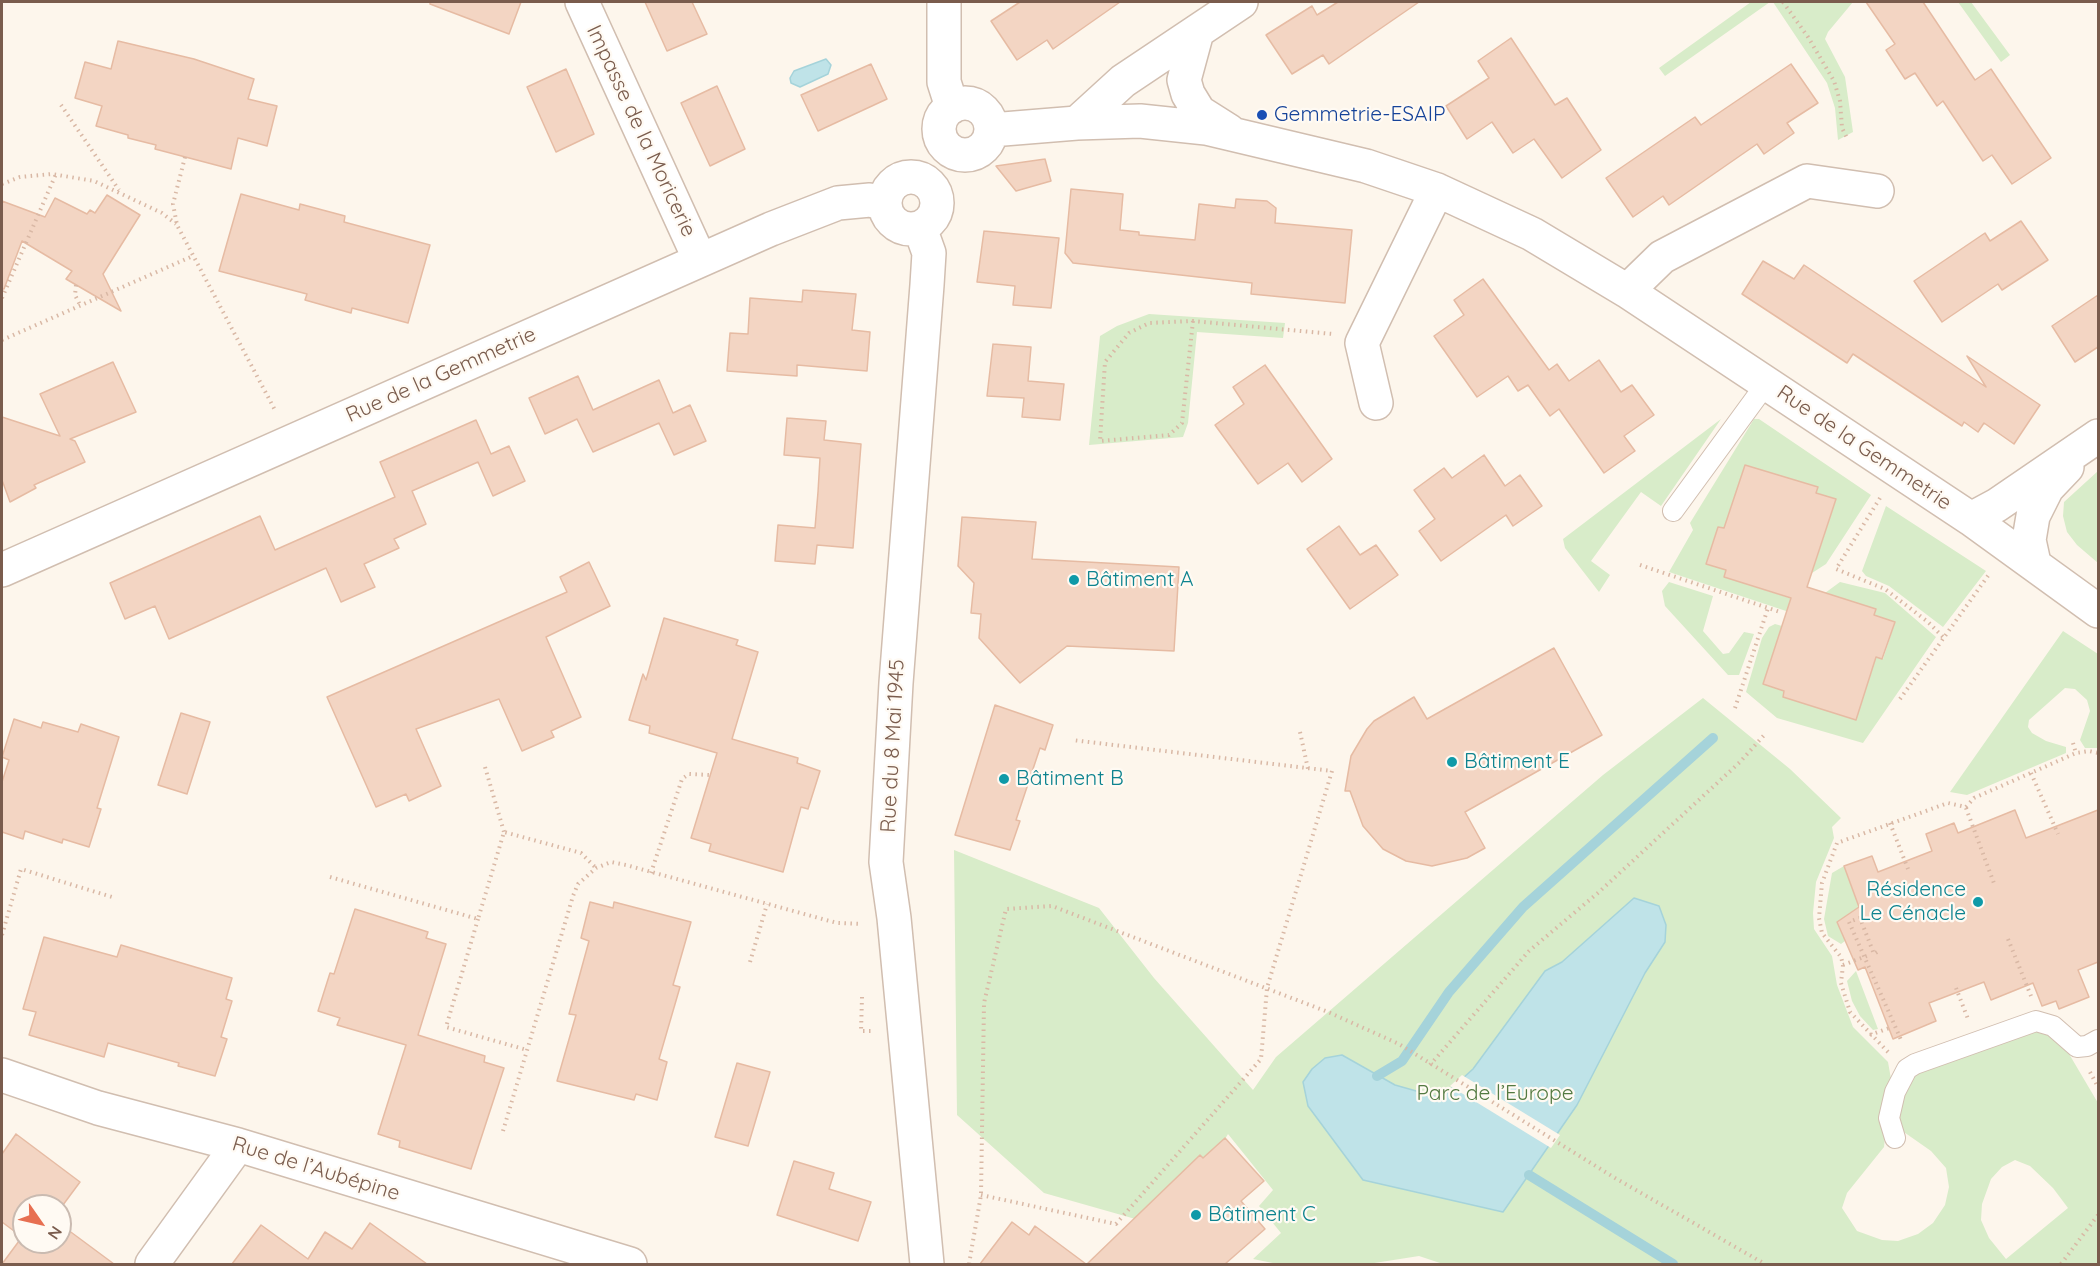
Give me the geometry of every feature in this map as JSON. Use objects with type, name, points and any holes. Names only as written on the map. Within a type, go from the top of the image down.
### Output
[{"type":"street","name":"Impasse de la Moricerie","points":[[582,2],[700,260]]},
{"type":"street","points":[[944,2],[946,147],[960,155],[969,155]]},
{"type":"street","points":[[1077,123],[1123,81],[1241,2]]},
{"type":"street","name":"Rue de la Gemmetrie","points":[[1197,32],[1184,80],[1188,94],[1199,112],[1231,132]]},
{"type":"street","points":[[964,103],[980,108],[986,114],[991,130],[984,147],[969,155],[937,200],[933,217],[920,228],[912,230],[896,225],[886,212],[884,204],[889,188],[904,178],[945,119],[964,103]]},
{"type":"street","name":"Rue de la Gemmetrie","points":[[991,130],[1077,123],[1140,122],[1231,132],[1366,166],[1437,190],[1532,234],[1627,291],[1971,519],[2098,610]]},
{"type":"street","points":[[904,178],[913,177],[929,184],[937,200]]},
{"type":"street","points":[[1627,291],[1662,258],[1807,181],[1877,191]]},
{"type":"street","points":[[1376,403],[1362,343],[1437,190]]},
{"type":"street","name":"Rue de la Gemmetrie","points":[[2,570],[700,260],[838,203],[870,200],[884,204]]},
{"type":"street","name":"Rue du 8 Mai 1945","points":[[920,228],[929,253],[896,683],[886,862],[894,918],[927,1264]]},
{"type":"street","points":[[1971,519],[1997,505],[2092,441]]},
{"type":"street","points":[[2034,563],[2029,540],[2033,516],[2041,498],[2092,441]]},
{"type":"street","name":"Rue de l’Aubépine","points":[[2,1075],[98,1108],[238,1145],[630,1264]]},
{"type":"street","points":[[153,1264],[238,1145]]},
{"type":"lane","points":[[1673,510],[1766,384]]},
{"type":"lane","points":[[1895,1138],[1889,1118],[1895,1092],[1907,1068],[2030,1022],[2042,1022],[2053,1026],[2077,1047],[2087,1046],[2098,1040]]},
{"type":"path","points":[[1783,2],[1808,37],[1834,81],[1840,101],[1842,128],[1848,140]]},
{"type":"path","points":[[61,105],[119,190]]},
{"type":"path","points":[[185,157],[173,204],[177,225],[276,413]]},
{"type":"path","points":[[2,298],[56,174]]},
{"type":"path","points":[[2,184],[20,177],[56,174],[94,181],[119,190],[162,213],[177,225]]},
{"type":"path","points":[[2,340],[193,256]]},
{"type":"path","points":[[76,285],[75,295],[80,305]]},
{"type":"path","points":[[1193,321],[1182,423],[1169,435],[1100,441],[1105,362],[1115,346],[1129,333],[1149,323],[1193,321],[1344,335]]},
{"type":"path","points":[[1884,493],[1836,569],[1885,589],[1928,622],[1943,637]]},
{"type":"path","points":[[1640,565],[1780,612]]},
{"type":"path","points":[[1900,699],[1995,568]]},
{"type":"path","points":[[1735,708],[1768,608]]},
{"type":"path","points":[[1300,732],[1308,769]]},
{"type":"path","points":[[1430,1065],[1529,951],[1608,884],[1740,762],[1766,733]]},
{"type":"path","points":[[981,1195],[1116,1224],[1261,1059],[1267,988],[1332,771],[1072,740]]},
{"type":"path","points":[[2073,743],[2076,753]]},
{"type":"path","points":[[1966,807],[1974,798],[2076,753],[2089,751],[2098,753]]},
{"type":"path","points":[[485,767],[504,832],[446,1027],[527,1050]]},
{"type":"path","points":[[2031,773],[2058,834]]},
{"type":"path","points":[[651,873],[682,779],[689,774],[710,774]]},
{"type":"path","points":[[1907,1068],[1870,1036],[1850,1012],[1841,983],[1843,965],[1841,957],[1822,933],[1819,918],[1822,883],[1837,843],[1844,838],[1948,803],[1966,807]]},
{"type":"path","points":[[1966,807],[1995,886]]},
{"type":"path","points":[[1890,823],[1908,869]]},
{"type":"path","points":[[504,832],[581,853],[596,868]]},
{"type":"path","points":[[503,1131],[573,896],[578,884],[596,868],[611,862],[852,925],[894,918]]},
{"type":"path","points":[[2,935],[21,869],[112,897]]},
{"type":"path","points":[[330,877],[478,919]]},
{"type":"path","points":[[750,962],[767,904]]},
{"type":"path","points":[[969,1264],[981,1195],[984,1003],[1006,909],[1052,906],[1328,1012],[1399,1044],[1615,1178],[1765,1264]]},
{"type":"path","points":[[1877,952],[1874,954],[1860,918],[1849,922],[1900,1036]]},
{"type":"path","points":[[2008,939],[2042,1022]]},
{"type":"path","points":[[1843,965],[1869,955]]},
{"type":"path","points":[[1956,988],[1967,1016]]},
{"type":"path","points":[[862,997],[861,1031],[873,1031]]},
{"type":"path","points":[[1870,1036],[1889,1028]]},
{"type":"path","points":[[2061,1264],[2098,1215]]},
{"type":"green space","points":[[1751,2],[1770,2],[1665,76],[1659,68]]},
{"type":"green space","points":[[1773,2],[1853,2],[1828,32],[1825,39],[1845,77],[1853,132],[1838,140],[1835,108],[1827,83]]},
{"type":"green space","points":[[1958,2],[1971,2],[2010,55],[2001,62]]},
{"type":"green space","points":[[1149,314],[1285,323],[1283,338],[1197,332],[1188,423],[1183,437],[1089,445],[1100,336],[1117,326]]},
{"type":"green space","points":[[1721,419],[1661,506],[1641,492],[1591,561],[1610,575],[1599,592],[1565,548],[1563,539]]},
{"type":"green space","points":[[1754,419],[1759,419],[1871,495],[1826,564],[1812,573],[1836,499],[1816,493],[1818,487],[1745,465],[1724,528],[1718,527],[1706,564],[1726,570],[1724,577],[1796,600],[1792,613],[1669,572],[1693,530],[1690,523]]},
{"type":"green space","points":[[2098,471],[2098,563],[2077,545],[2067,532],[2063,516],[2064,502]]},
{"type":"green space","points":[[1886,506],[1986,571],[1943,627],[1889,586],[1866,576],[1862,571]]},
{"type":"green space","points":[[1669,582],[1713,596],[1703,631],[1723,654],[1729,653],[1744,632],[1754,634],[1739,675],[1728,675],[1665,606],[1662,591]]},
{"type":"green space","points":[[1840,582],[1885,593],[1936,637],[1863,743],[1777,718],[1746,692],[1762,638],[1769,627],[1775,624],[1782,626],[1763,684],[1784,691],[1783,697],[1856,719],[1876,657],[1883,659],[1895,622],[1874,615],[1875,609],[1825,593]]},
{"type":"green space","points":[[2063,631],[2098,654],[2098,748],[2085,748],[2080,740],[2090,711],[2087,700],[2075,689],[2065,688],[2029,720],[2028,727],[2032,733],[2046,741],[2066,747],[2066,753],[1967,795],[1950,792]]},
{"type":"green space","name":"Parc de l’Europe","points":[[1703,698],[1790,769],[1841,818],[1832,827],[1834,838],[1816,882],[1814,929],[1832,956],[1837,985],[1853,1027],[1888,1062],[1891,1079],[1884,1147],[1847,1193],[1842,1208],[1857,1231],[1882,1240],[1898,1241],[1918,1234],[1933,1223],[1945,1205],[1949,1187],[1946,1168],[1931,1151],[1901,1130],[1898,1122],[1899,1103],[1915,1074],[2037,1028],[2062,1042],[2098,1103],[2098,1264],[1443,1264],[1419,1256],[1368,1264],[1278,1264],[1253,1259],[1281,1233],[1259,1206],[1273,1190],[1228,1134],[1218,1151],[1153,1224],[1044,1193],[957,1115],[954,850],[1099,908],[1154,978],[1253,1090],[1276,1057],[1603,775]],"holes":[[[2015,1160],[2030,1166],[2053,1188],[2068,1208],[2006,1259],[1989,1238],[1981,1220],[1982,1204],[1991,1179],[2002,1167]]]},
{"type":"green space","points":[[1844,866],[1861,911],[1838,922],[1845,941],[1841,944],[1828,936],[1824,919],[1832,873]]},
{"type":"green space","points":[[1856,971],[1878,1029],[1873,1030],[1860,1016],[1852,1001],[1847,981]]},
{"type":"water","points":[[826,59],[831,65],[828,74],[800,87],[791,83],[790,78],[794,71]]},
{"type":"water","points":[[1634,898],[1659,906],[1666,925],[1665,942],[1645,973],[1577,1105],[1503,1212],[1363,1180],[1308,1106],[1303,1082],[1312,1069],[1325,1058],[1342,1055],[1395,1085],[1441,1098],[1473,1069],[1545,971],[1562,962]]},
{"type":"pier","points":[[1462,1075],[1560,1135],[1551,1148],[1450,1086]]},
{"type":"building","points":[[430,2],[521,2],[509,34],[430,4]]},
{"type":"building","points":[[645,2],[692,2],[707,34],[667,51]]},
{"type":"building","points":[[1020,2],[1120,2],[1053,49],[1047,40],[1017,60],[991,21]]},
{"type":"building","points":[[1338,2],[1419,2],[1329,64],[1323,55],[1292,74],[1266,35],[1312,6],[1317,15]]},
{"type":"building","points":[[1866,2],[1923,2],[1975,80],[1991,69],[2051,158],[2012,184],[1992,155],[1983,161],[1943,101],[1937,106],[1915,73],[1905,79],[1886,50],[1895,44]]},
{"type":"building","points":[[1511,38],[1555,105],[1567,98],[1601,150],[1562,178],[1534,139],[1513,153],[1492,122],[1467,139],[1446,106],[1489,78],[1478,61]]},
{"type":"building","points":[[118,41],[194,59],[254,79],[248,99],[277,106],[267,146],[238,138],[231,169],[155,149],[156,145],[96,126],[102,106],[75,98],[85,62],[111,69]]},
{"type":"building","points":[[871,64],[887,99],[818,131],[801,95]]},
{"type":"building","points":[[1791,64],[1818,103],[1787,123],[1794,133],[1764,154],[1757,144],[1669,205],[1663,196],[1633,217],[1606,178],[1695,117],[1701,125]]},
{"type":"building","points":[[566,69],[594,134],[556,152],[527,87]]},
{"type":"building","points":[[717,86],[745,149],[710,166],[681,103]]},
{"type":"building","points":[[1045,159],[1051,181],[1016,191],[996,166]]},
{"type":"building","points":[[1071,189],[1123,194],[1120,230],[1139,232],[1139,235],[1195,240],[1199,204],[1235,208],[1236,199],[1267,201],[1276,208],[1275,223],[1352,230],[1345,303],[1251,294],[1252,283],[1073,263],[1065,253]]},
{"type":"building","points":[[241,194],[299,210],[300,204],[345,216],[344,222],[430,245],[408,323],[352,308],[351,313],[305,300],[307,294],[219,271]]},
{"type":"building","points":[[107,195],[140,215],[103,274],[121,311],[66,279],[72,271],[22,241],[4,289],[2,289],[2,201],[45,217],[55,198],[87,214],[90,210],[95,213]]},
{"type":"building","points":[[2021,221],[2048,260],[2002,290],[1998,284],[1942,322],[1914,281],[1985,233],[1990,241]]},
{"type":"building","points":[[984,231],[1059,238],[1051,308],[1013,305],[1015,286],[977,282]]},
{"type":"building","points":[[1763,261],[1794,279],[1804,265],[1986,387],[1967,356],[2040,405],[2014,444],[1984,423],[1978,432],[1964,422],[1962,426],[1853,354],[1847,363],[1742,294]]},
{"type":"building","points":[[1483,279],[1549,370],[1557,364],[1569,381],[1599,360],[1621,392],[1632,385],[1654,415],[1624,436],[1635,451],[1604,473],[1559,409],[1550,416],[1528,385],[1518,391],[1508,376],[1477,397],[1434,336],[1464,315],[1454,300]]},
{"type":"building","points":[[803,290],[856,294],[852,330],[870,332],[867,371],[797,365],[797,376],[727,371],[730,333],[748,334],[750,298],[802,302]]},
{"type":"building","points":[[2098,295],[2098,347],[2075,362],[2052,326]]},
{"type":"building","points":[[993,344],[1031,347],[1028,381],[1064,384],[1060,420],[1022,417],[1024,398],[987,396]]},
{"type":"building","points":[[113,362],[136,412],[70,439],[75,441],[85,462],[34,485],[36,488],[10,502],[2,480],[2,417],[60,436],[40,394]]},
{"type":"building","points":[[1265,365],[1332,459],[1302,482],[1288,463],[1258,484],[1215,425],[1244,404],[1233,387]]},
{"type":"building","points":[[578,376],[593,410],[659,380],[673,413],[690,405],[706,441],[674,455],[659,423],[593,452],[577,419],[545,434],[529,398]]},
{"type":"building","points":[[787,418],[826,421],[824,440],[861,444],[853,548],[817,545],[815,564],[775,561],[778,525],[815,528],[820,458],[784,455]]},
{"type":"building","points":[[476,420],[491,454],[509,446],[525,481],[493,496],[478,462],[412,491],[426,524],[394,539],[399,548],[364,564],[375,587],[341,602],[326,568],[169,639],[155,606],[125,619],[110,583],[260,516],[275,550],[395,497],[380,462]]},
{"type":"building","points":[[1484,455],[1505,486],[1520,475],[1542,506],[1513,526],[1506,515],[1441,561],[1419,531],[1435,519],[1414,490],[1444,468],[1452,478]]},
{"type":"building","points":[[1745,465],[1818,487],[1816,493],[1836,499],[1807,587],[1876,609],[1874,615],[1895,622],[1882,659],[1876,657],[1856,720],[1783,697],[1784,691],[1763,684],[1791,598],[1724,577],[1726,570],[1706,564],[1718,527],[1724,528]]},
{"type":"building","name":"Bâtiment A","points":[[962,517],[1036,522],[1032,559],[1179,567],[1174,651],[1067,646],[1020,683],[979,638],[981,614],[971,613],[974,583],[958,566]]},
{"type":"building","points":[[1339,526],[1360,555],[1376,545],[1398,575],[1350,609],[1307,549]]},
{"type":"building","points":[[589,562],[610,606],[546,637],[581,717],[551,731],[554,737],[522,751],[499,699],[416,729],[441,786],[409,801],[406,794],[376,807],[327,697],[567,592],[560,577]]},
{"type":"building","points":[[664,618],[738,640],[736,645],[758,652],[732,739],[798,758],[797,763],[820,771],[808,809],[801,807],[783,872],[709,851],[711,844],[691,838],[717,753],[649,733],[650,726],[629,720],[643,674],[646,680]]},
{"type":"building","name":"Bâtiment E","points":[[1554,648],[1602,735],[1465,812],[1485,848],[1467,858],[1432,866],[1406,861],[1383,849],[1363,826],[1350,791],[1345,791],[1351,756],[1367,729],[1374,721],[1414,697],[1427,719]]},
{"type":"building","name":"Bâtiment B","points":[[995,705],[1053,725],[1045,750],[1040,748],[1016,820],[1020,821],[1010,850],[955,835]]},
{"type":"building","points":[[181,713],[210,722],[187,794],[158,785]]},
{"type":"building","points":[[14,719],[41,728],[43,722],[78,732],[81,724],[119,737],[97,808],[101,809],[89,847],[63,839],[62,843],[25,831],[23,839],[2,832],[2,782],[9,760],[2,757]]},
{"type":"building","name":"Résidence Le Cénacle","points":[[2015,810],[2026,838],[2098,810],[2098,962],[2078,970],[2089,997],[2059,1009],[2056,1001],[2042,1006],[2033,983],[1991,1000],[1984,982],[1929,1003],[1936,1021],[1893,1039],[1865,967],[1858,970],[1837,922],[1859,907],[1844,866],[1872,856],[1878,872],[1932,851],[1926,834],[1954,823],[1958,833]]},
{"type":"building","points":[[590,902],[613,908],[614,902],[691,922],[673,985],[680,987],[659,1059],[667,1062],[657,1100],[636,1094],[634,1100],[557,1081],[576,1015],[569,1014],[589,941],[581,938]]},
{"type":"building","points":[[355,909],[428,932],[426,938],[446,944],[418,1035],[485,1056],[484,1062],[504,1068],[471,1169],[399,1147],[400,1141],[378,1134],[406,1045],[337,1025],[340,1018],[318,1011],[330,973],[334,974]]},
{"type":"building","points":[[44,937],[117,957],[121,945],[232,978],[226,999],[232,1001],[221,1037],[227,1039],[215,1076],[178,1066],[179,1063],[108,1043],[104,1057],[29,1035],[36,1012],[23,1009]]},
{"type":"building","points":[[737,1063],[770,1072],[748,1146],[715,1137]]},
{"type":"building","points":[[16,1134],[80,1182],[71,1194],[12,1194],[12,1230],[2,1222],[2,1154]]},
{"type":"building","name":"Bâtiment C","points":[[1225,1138],[1264,1181],[1241,1201],[1265,1229],[1225,1264],[1087,1264],[1200,1155],[1203,1158]]},
{"type":"building","points":[[794,1161],[834,1173],[829,1189],[871,1202],[858,1241],[777,1215]]},
{"type":"building","points":[[1012,1222],[1029,1235],[1035,1226],[1086,1264],[980,1264]]},
{"type":"building","points":[[370,1223],[427,1264],[232,1264],[261,1225],[308,1259],[325,1232],[352,1249]]},
{"type":"building","points":[[72,1233],[114,1264],[2,1264],[12,1250],[12,1254],[72,1254]]},
{"type":"waterway","points":[[1377,1076],[1402,1061],[1449,992],[1523,907],[1713,738]]},
{"type":"waterway","points":[[1529,1175],[1673,1264]]},
{"type":"place","name":"Gemmetrie-ESAIP","points":[[1262,115]]},
{"type":"place","name":"Bâtiment A","points":[[1074,580]]},
{"type":"place","name":"Bâtiment E","points":[[1452,762]]},
{"type":"place","name":"Bâtiment B","points":[[1004,779]]},
{"type":"place","name":"Résidence Le Cénacle","points":[[1978,902]]},
{"type":"place","name":"Bâtiment C","points":[[1196,1215]]}]
